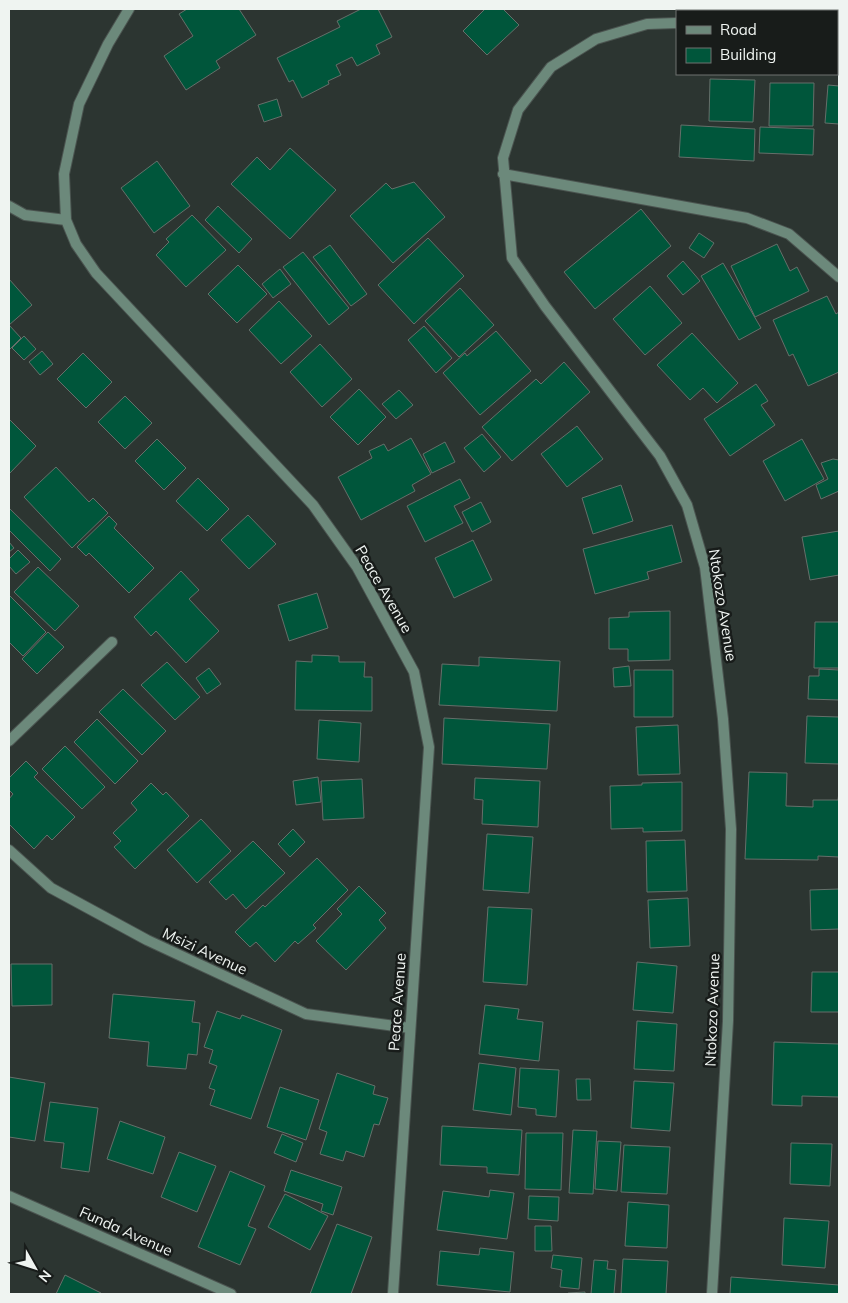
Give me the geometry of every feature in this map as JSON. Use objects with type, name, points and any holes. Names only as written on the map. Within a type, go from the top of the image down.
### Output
[{"type":"street","name":"Peace Avenue","points":[[129,9],[108,44],[79,104],[64,174],[66,220],[76,244],[96,273],[124,305],[313,505],[357,567],[414,672],[429,747],[393,1294]]},
{"type":"street","name":"Ntokozo Avenue","points":[[676,23],[647,24],[596,39],[550,68],[518,110],[503,158],[512,258],[545,306],[660,456],[687,505],[704,567],[723,719],[731,829],[728,1021],[712,1294]]},
{"type":"street","points":[[504,174],[747,218],[789,234],[839,277]]},
{"type":"street","points":[[9,206],[25,215],[66,220]]},
{"type":"street","points":[[9,741],[112,642]]},
{"type":"street","name":"Msizi Avenue","points":[[9,850],[51,888],[147,940],[306,1014],[410,1028]]},
{"type":"street","name":"Funda Avenue","points":[[9,1196],[231,1294]]},
{"type":"building","points":[[187,9],[239,9],[256,35],[216,61],[220,68],[186,90],[164,56],[193,36],[179,14]]},
{"type":"building","points":[[361,9],[378,9],[392,37],[376,45],[380,54],[357,66],[352,57],[336,65],[341,75],[328,81],[329,84],[302,98],[293,80],[289,82],[277,58],[340,27],[337,21]]},
{"type":"building","points":[[485,9],[503,9],[519,25],[487,55],[463,31]]},
{"type":"building","points":[[710,79],[755,80],[753,122],[709,121]]},
{"type":"building","points":[[770,83],[814,83],[813,126],[769,126]]},
{"type":"building","points":[[828,85],[839,86],[839,124],[825,123]]},
{"type":"building","points":[[277,99],[282,116],[264,122],[258,105]]},
{"type":"building","points":[[681,125],[755,129],[754,161],[679,157]]},
{"type":"building","points":[[760,127],[814,129],[813,155],[759,153]]},
{"type":"building","points":[[290,148],[336,190],[290,239],[231,184],[257,157],[270,170]]},
{"type":"building","points":[[157,161],[190,206],[154,233],[121,188]]},
{"type":"building","points":[[414,182],[445,217],[393,263],[350,216],[386,183],[392,189]]},
{"type":"building","points":[[218,206],[252,239],[239,253],[205,220]]},
{"type":"building","points":[[641,209],[671,246],[595,309],[564,272]]},
{"type":"building","points":[[192,215],[226,250],[186,287],[156,255],[169,242],[166,239]]},
{"type":"building","points":[[699,233],[714,243],[704,258],[689,248]]},
{"type":"building","points":[[428,238],[464,276],[414,324],[378,285]]},
{"type":"building","points":[[777,244],[790,271],[797,267],[809,291],[755,317],[731,266]]},
{"type":"building","points":[[330,245],[367,294],[351,306],[313,257]]},
{"type":"building","points":[[303,252],[349,308],[329,325],[283,267]]},
{"type":"building","points":[[683,261],[700,281],[683,295],[667,276]]},
{"type":"building","points":[[723,263],[761,328],[739,340],[701,276]]},
{"type":"building","points":[[238,265],[267,294],[237,323],[208,294]]},
{"type":"building","points":[[280,269],[291,284],[273,298],[262,284]]},
{"type":"building","points":[[9,279],[32,305],[9,325]]},
{"type":"building","points":[[650,286],[682,323],[645,355],[613,319]]},
{"type":"building","points":[[460,288],[494,325],[459,357],[425,321]]},
{"type":"building","points":[[827,296],[836,314],[839,312],[839,372],[808,386],[793,354],[789,356],[773,320]]},
{"type":"building","points":[[279,301],[312,336],[281,364],[249,330]]},
{"type":"building","points":[[9,325],[21,338],[9,350]]},
{"type":"building","points":[[424,326],[452,358],[436,373],[408,340]]},
{"type":"building","points":[[496,331],[531,371],[480,415],[443,373],[465,353],[467,356]]},
{"type":"building","points":[[692,333],[738,383],[717,403],[703,388],[690,400],[657,365]]},
{"type":"building","points":[[24,336],[36,349],[24,360],[12,348]]},
{"type":"building","points":[[320,344],[352,379],[322,407],[290,372]]},
{"type":"building","points":[[42,351],[53,364],[40,375],[29,362]]},
{"type":"building","points":[[83,353],[112,382],[86,408],[57,379]]},
{"type":"building","points":[[564,362],[590,392],[512,461],[482,427],[536,379],[541,384]]},
{"type":"building","points":[[756,384],[768,401],[761,405],[775,425],[730,456],[704,419]]},
{"type":"building","points":[[359,389],[386,417],[358,445],[330,417]]},
{"type":"building","points":[[399,390],[413,405],[396,419],[382,404]]},
{"type":"building","points":[[125,396],[152,423],[125,449],[98,422]]},
{"type":"building","points":[[9,419],[36,446],[9,474]]},
{"type":"building","points":[[577,426],[603,459],[567,487],[541,454]]},
{"type":"building","points":[[482,434],[501,457],[484,472],[464,448]]},
{"type":"building","points":[[411,438],[431,474],[412,485],[415,491],[361,520],[338,477],[372,458],[369,451],[384,444],[388,451]]},
{"type":"building","points":[[157,439],[186,468],[164,490],[135,461]]},
{"type":"building","points":[[802,439],[824,479],[785,501],[763,461]]},
{"type":"building","points":[[445,442],[455,462],[432,473],[423,454]]},
{"type":"building","points":[[833,459],[839,460],[839,491],[821,499],[816,485],[828,479],[821,463]]},
{"type":"building","points":[[56,467],[89,502],[93,498],[108,513],[72,548],[24,497]]},
{"type":"building","points":[[198,478],[229,509],[207,531],[176,501]]},
{"type":"building","points":[[460,479],[470,498],[454,506],[463,523],[425,542],[407,506]]},
{"type":"building","points":[[621,485],[633,521],[593,534],[582,498]]},
{"type":"building","points":[[481,502],[491,522],[472,532],[462,512]]},
{"type":"building","points":[[9,508],[61,559],[50,571],[9,530]]},
{"type":"building","points":[[248,515],[276,544],[249,569],[221,540]]},
{"type":"building","points":[[109,516],[117,524],[114,528],[154,568],[129,593],[89,553],[86,556],[77,547]]},
{"type":"building","points":[[672,525],[682,562],[647,572],[649,579],[595,594],[583,549]]},
{"type":"building","points":[[839,531],[839,575],[810,580],[802,537]]},
{"type":"building","points":[[473,540],[492,580],[454,598],[435,558]]},
{"type":"building","points":[[9,542],[14,548],[9,552]]},
{"type":"building","points":[[18,550],[30,562],[16,574],[9,566],[9,559]]},
{"type":"building","points":[[38,567],[79,606],[55,631],[14,592]]},
{"type":"building","points":[[181,571],[199,590],[189,599],[219,631],[186,663],[156,631],[151,636],[134,617]]},
{"type":"building","points":[[317,593],[328,628],[289,641],[278,605]]},
{"type":"building","points":[[9,595],[46,632],[23,656],[9,642]]},
{"type":"building","points":[[670,611],[670,660],[628,661],[628,649],[609,649],[609,618],[629,617],[629,612]]},
{"type":"building","points":[[815,622],[839,622],[839,668],[814,668]]},
{"type":"building","points":[[48,632],[64,647],[37,674],[22,659]]},
{"type":"building","points":[[312,655],[339,656],[339,662],[365,662],[364,677],[372,677],[372,711],[295,710],[296,661],[312,662]]},
{"type":"building","points":[[479,657],[560,661],[557,711],[439,705],[442,664],[479,666]]},
{"type":"building","points":[[167,662],[200,697],[175,720],[141,685]]},
{"type":"building","points":[[629,666],[631,686],[614,687],[613,668]]},
{"type":"building","points":[[209,668],[221,684],[207,694],[196,678]]},
{"type":"building","points":[[819,669],[839,670],[839,700],[808,699],[809,676],[819,676]]},
{"type":"building","points":[[634,670],[673,670],[673,717],[634,717]]},
{"type":"building","points":[[123,689],[166,731],[142,755],[99,712]]},
{"type":"building","points":[[807,716],[839,717],[839,764],[805,763]]},
{"type":"building","points":[[444,718],[550,724],[547,769],[442,764]]},
{"type":"building","points":[[97,719],[138,761],[115,784],[74,742]]},
{"type":"building","points":[[319,720],[361,723],[359,762],[317,759]]},
{"type":"building","points":[[678,725],[680,774],[638,775],[636,727]]},
{"type":"building","points":[[65,746],[105,787],[82,809],[42,769]]},
{"type":"building","points":[[26,761],[38,773],[34,777],[75,817],[52,840],[47,835],[34,849],[9,824],[9,799],[13,794],[9,790],[9,778]]},
{"type":"building","points":[[749,772],[787,773],[786,806],[813,807],[813,800],[838,800],[839,792],[839,857],[818,856],[818,860],[745,859]]},
{"type":"building","points":[[318,777],[321,802],[296,805],[293,781]]},
{"type":"building","points":[[475,778],[540,781],[538,827],[482,824],[483,800],[474,799]]},
{"type":"building","points":[[362,779],[364,818],[323,820],[321,781]]},
{"type":"building","points":[[682,782],[682,831],[643,832],[643,828],[611,829],[610,786]]},
{"type":"building","points":[[151,783],[163,795],[166,792],[189,816],[135,869],[114,847],[121,841],[113,833],[137,810],[131,803]]},
{"type":"building","points":[[201,819],[231,851],[197,883],[167,850]]},
{"type":"building","points":[[293,829],[305,842],[290,857],[278,844]]},
{"type":"building","points":[[487,834],[533,837],[529,893],[483,890]]},
{"type":"building","points":[[685,840],[687,891],[647,892],[646,841]]},
{"type":"building","points":[[253,841],[285,873],[246,909],[233,894],[226,900],[209,882]]},
{"type":"building","points":[[317,858],[348,890],[313,925],[316,928],[298,944],[295,941],[275,962],[256,942],[250,947],[235,932],[263,905],[265,907]]},
{"type":"building","points":[[359,886],[386,913],[379,920],[386,928],[346,970],[316,941],[342,914],[337,909]]},
{"type":"building","points":[[839,889],[839,929],[811,930],[810,890]]},
{"type":"building","points":[[688,898],[690,946],[650,948],[648,900]]},
{"type":"building","points":[[488,907],[532,909],[527,985],[483,982]]},
{"type":"building","points":[[637,962],[677,966],[673,1013],[633,1010]]},
{"type":"building","points":[[11,964],[52,964],[52,1005],[12,1006]]},
{"type":"building","points":[[812,972],[839,972],[839,1012],[811,1012]]},
{"type":"building","points":[[113,994],[195,1001],[192,1022],[200,1023],[197,1055],[188,1054],[186,1069],[147,1066],[149,1042],[109,1038]]},
{"type":"building","points":[[485,1005],[519,1009],[517,1019],[543,1022],[539,1061],[479,1054]]},
{"type":"building","points":[[217,1011],[240,1019],[242,1015],[282,1030],[251,1119],[210,1105],[215,1090],[209,1088],[217,1066],[209,1063],[213,1050],[204,1047]]},
{"type":"building","points":[[637,1021],[677,1024],[674,1071],[634,1069]]},
{"type":"building","points":[[774,1042],[839,1044],[839,1097],[802,1096],[802,1106],[772,1105]]},
{"type":"building","points":[[479,1063],[516,1068],[511,1115],[473,1110]]},
{"type":"building","points":[[520,1068],[559,1070],[556,1117],[536,1115],[536,1109],[518,1107]]},
{"type":"building","points":[[337,1073],[375,1086],[373,1094],[388,1098],[379,1125],[374,1124],[364,1157],[346,1151],[343,1161],[320,1154],[327,1132],[319,1129]]},
{"type":"building","points":[[9,1077],[45,1083],[35,1141],[9,1137]]},
{"type":"building","points":[[576,1079],[590,1079],[591,1100],[577,1100]]},
{"type":"building","points":[[634,1081],[674,1083],[670,1131],[631,1128]]},
{"type":"building","points":[[280,1087],[319,1100],[306,1140],[267,1127]]},
{"type":"building","points":[[50,1102],[98,1108],[89,1172],[61,1168],[64,1143],[44,1141]]},
{"type":"building","points":[[120,1121],[165,1137],[153,1174],[107,1159]]},
{"type":"building","points":[[442,1126],[522,1130],[519,1175],[487,1173],[487,1167],[440,1165]]},
{"type":"building","points":[[573,1130],[597,1131],[593,1194],[569,1193]]},
{"type":"building","points":[[526,1133],[563,1133],[561,1190],[525,1189]]},
{"type":"building","points":[[282,1134],[303,1143],[296,1162],[274,1153]]},
{"type":"building","points":[[598,1141],[621,1142],[617,1191],[595,1189]]},
{"type":"building","points":[[791,1143],[832,1144],[830,1186],[790,1184]]},
{"type":"building","points":[[624,1145],[670,1147],[667,1194],[621,1192]]},
{"type":"building","points":[[179,1152],[216,1166],[197,1212],[161,1197]]},
{"type":"building","points":[[291,1170],[342,1187],[333,1215],[321,1211],[323,1204],[284,1191]]},
{"type":"building","points":[[230,1171],[265,1186],[248,1226],[256,1229],[240,1265],[198,1247]]},
{"type":"building","points":[[490,1190],[514,1193],[507,1239],[437,1230],[443,1191],[489,1197]]},
{"type":"building","points":[[285,1194],[328,1216],[310,1250],[268,1227]]},
{"type":"building","points":[[529,1196],[559,1197],[558,1221],[528,1219]]},
{"type":"building","points":[[628,1202],[669,1205],[667,1248],[625,1246]]},
{"type":"building","points":[[784,1218],[829,1221],[825,1268],[782,1265]]},
{"type":"building","points":[[337,1224],[372,1237],[351,1294],[310,1294]]},
{"type":"building","points":[[535,1226],[551,1226],[552,1251],[535,1251]]},
{"type":"building","points":[[480,1248],[514,1252],[510,1292],[437,1285],[440,1251],[479,1255]]},
{"type":"building","points":[[553,1255],[582,1258],[579,1289],[560,1287],[562,1270],[551,1268]]},
{"type":"building","points":[[623,1259],[668,1261],[666,1294],[621,1294]]},
{"type":"building","points":[[594,1260],[608,1261],[607,1269],[616,1270],[614,1294],[591,1294]]},
{"type":"building","points":[[65,1275],[101,1293],[56,1294]]},
{"type":"building","points":[[731,1277],[839,1285],[839,1294],[730,1294]]},
{"type":"building","points":[[585,1292],[585,1294],[568,1294],[568,1293]]}]
